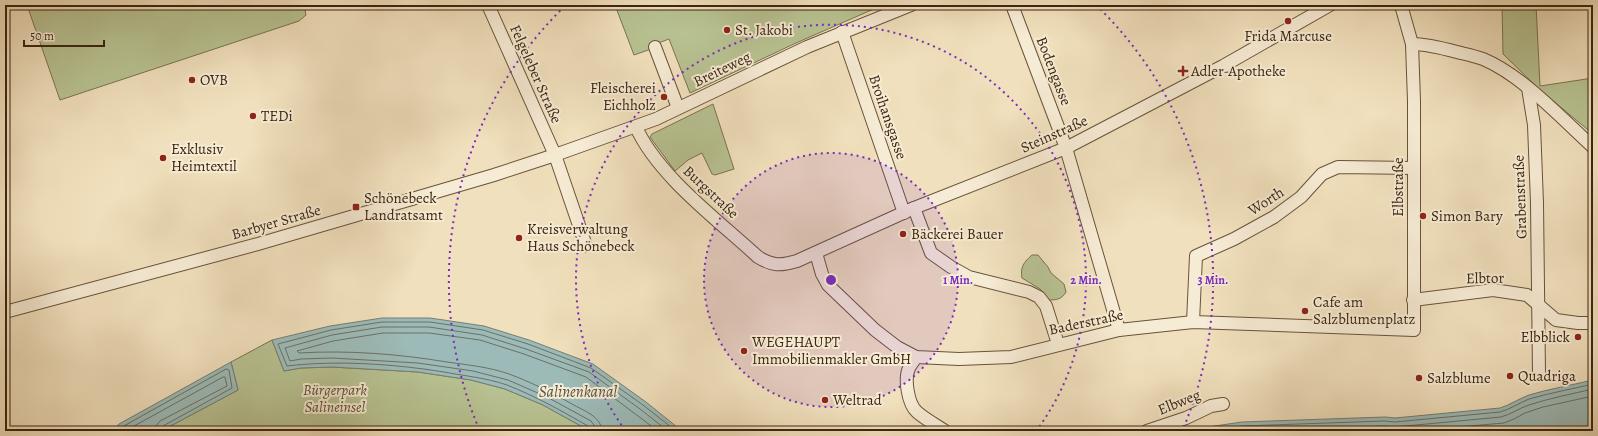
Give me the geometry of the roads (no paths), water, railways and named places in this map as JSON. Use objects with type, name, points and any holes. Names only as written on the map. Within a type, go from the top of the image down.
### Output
[{"type":"street","name":"Felgeleber Straße","points":[[488,5],[555,155],[586,246]]},
{"type":"street","name":"Breiteweg","points":[[636,127],[807,46],[911,5]]},
{"type":"street","name":"Bodengasse","points":[[1012,5],[1066,148],[1119,330]]},
{"type":"street","name":"Steinstraße","points":[[779,266],[797,261],[816,253],[909,210],[1066,148],[1223,66],[1330,5]]},
{"type":"street","name":"Elbstraße","points":[[1401,5],[1412,44],[1414,330]]},
{"type":"street","name":"Broihansgasse","points":[[842,32],[909,210],[931,253],[951,267],[969,276],[1029,292],[1039,297],[1046,306],[1058,344]]},
{"type":"street","points":[[1412,44],[1423,44],[1439,47],[1483,59],[1516,78],[1593,147]]},
{"type":"street","points":[[655,47],[678,108]]},
{"type":"street","name":"Grabenstraße","points":[[1528,88],[1534,125],[1539,306]]},
{"type":"street","name":"Barbyer Straße","points":[[5,312],[265,242],[494,175],[636,127]]},
{"type":"street","name":"Burgstraße","points":[[636,127],[648,148],[681,186],[758,257],[766,262],[779,266]]},
{"type":"street","name":"Worth","points":[[1193,322],[1196,256],[1234,239],[1274,217],[1301,197],[1322,174],[1338,167],[1414,168]]},
{"type":"street","name":"Baderstraße","points":[[816,253],[822,274],[828,285],[875,330],[897,347],[916,357],[959,360],[1011,357],[1058,344],[1119,330],[1193,322],[1414,330]]},
{"type":"street","name":"Elbtor","points":[[1413,300],[1493,290],[1526,295],[1556,320],[1578,323],[1593,323]]},
{"type":"street","points":[[1539,306],[1540,373]]},
{"type":"street","points":[[916,357],[909,368],[908,375],[910,402],[916,411],[945,431]]},
{"type":"street","name":"Elbweg","points":[[1147,431],[1186,418],[1211,406],[1223,404]]},
{"type":"water","name":"Salinenkanal","points":[[382,318],[430,318],[484,326],[529,340],[593,364],[646,402],[682,431],[590,431],[543,405],[505,389],[471,380],[418,372],[332,367],[301,368],[284,371],[272,340],[330,326]]},
{"type":"water","points":[[231,362],[238,390],[161,431],[112,431],[119,424]]},
{"type":"water","points":[[1593,380],[1593,431],[1196,431],[1201,428],[1242,422],[1385,417],[1395,418],[1500,408],[1529,395]]},
{"type":"place","name":"Frida Marcuse","points":[[1288,21]]},
{"type":"place","name":"St. Jakobi","points":[[727,30]]},
{"type":"place","name":"Adler-Apotheke","points":[[1183,71]]},
{"type":"place","name":"OVB","points":[[192,80]]},
{"type":"place","name":"Fleischerei Eichholz","points":[[664,97]]},
{"type":"place","name":"TEDi","points":[[253,116]]},
{"type":"place","name":"Exklusiv Heimtextil","points":[[163,158]]},
{"type":"place","name":"Schönebeck Landratsamt","points":[[356,207]]},
{"type":"place","name":"Simon Bary","points":[[1423,216]]},
{"type":"place","name":"Bäckerei Bauer","points":[[903,234]]},
{"type":"place","name":"Kreisverwaltung Haus Schönebeck","points":[[519,238]]},
{"type":"place","name":"Cafe am Salzblumenplatz","points":[[1305,311]]},
{"type":"place","name":"Elbblick","points":[[1578,337]]},
{"type":"place","name":"WEGEHAUPT Immobilienmakler GmbH","points":[[744,351]]},
{"type":"place","name":"Quadriga","points":[[1510,376]]},
{"type":"place","name":"Salzblume","points":[[1419,378]]},
{"type":"place","name":"Weltrad","points":[[825,400]]},
{"type":"park label","name":"Bürgerpark Salineinsel","points":[[335,398]]}]
